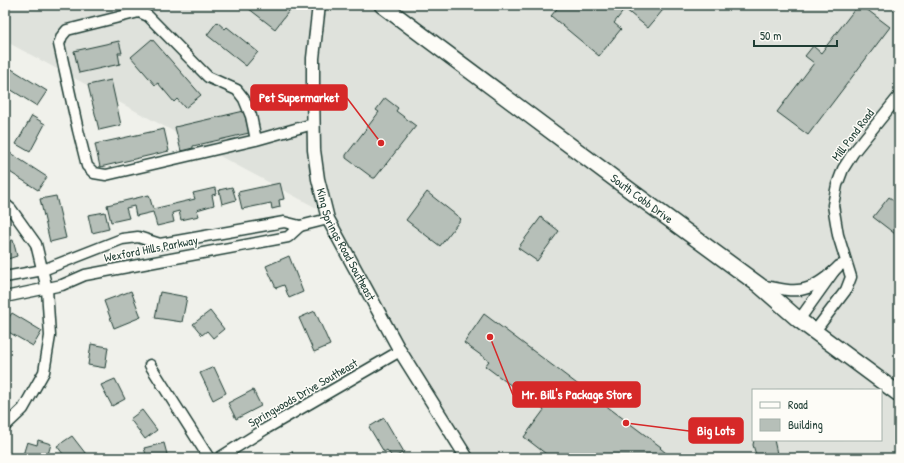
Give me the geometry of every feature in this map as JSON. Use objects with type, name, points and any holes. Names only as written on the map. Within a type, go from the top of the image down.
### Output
[{"type":"main road","name":"South Cobb Drive","points":[[382,5],[631,191],[760,285],[799,320],[899,394]]},
{"type":"street","name":"King Springs Road Southeast","points":[[319,5],[314,58],[314,150],[318,180],[328,219],[400,351],[467,458]]},
{"type":"street","points":[[256,140],[251,116],[244,99],[237,90],[208,77],[148,16],[139,12],[67,30],[62,36],[59,44],[78,130],[87,166],[94,173],[106,175],[256,140],[313,124]]},
{"type":"street","name":"Mill Pond Road","points":[[815,331],[846,290],[852,277],[846,263],[838,235],[834,205],[837,185],[843,169],[853,153],[899,96]]},
{"type":"street","points":[[5,204],[11,208],[36,244],[47,289],[50,336],[44,372],[23,409],[5,426]]},
{"type":"street","name":"Wexford Hills Parkway","points":[[5,277],[43,270],[122,239],[138,237],[160,244],[284,222],[300,226],[328,219]]},
{"type":"street","name":"Wexford Hills Parkway","points":[[5,297],[62,285],[86,275],[288,237],[300,226]]},
{"type":"street","points":[[211,235],[214,251]]},
{"type":"street","points":[[760,285],[799,291],[820,283],[839,266],[846,263]]},
{"type":"street","points":[[799,320],[834,271]]},
{"type":"street","name":"Springwoods Drive Southeast","points":[[219,458],[267,428],[400,351]]},
{"type":"street","points":[[150,365],[209,458]]},
{"type":"shaded area","points":[[5,5],[899,5],[899,455],[891,458],[472,458],[407,354],[326,213],[5,41]]},
{"type":"building","points":[[244,5],[290,5],[292,7],[275,29]]},
{"type":"building","points":[[560,5],[667,5],[648,28],[625,9],[614,23],[621,29],[599,56],[551,16]]},
{"type":"building","points":[[858,5],[861,5],[890,27],[808,135],[777,112],[814,63],[805,56],[813,46],[821,53]]},
{"type":"building","points":[[217,22],[225,29],[227,27],[258,52],[246,66],[207,35]]},
{"type":"building","points":[[152,39],[201,95],[185,108],[177,99],[174,102],[158,83],[155,85],[131,57]]},
{"type":"building","points":[[119,41],[122,53],[118,53],[120,64],[79,73],[74,51]]},
{"type":"building","points":[[5,65],[47,91],[37,106],[5,86]]},
{"type":"building","points":[[111,80],[121,125],[99,130],[88,85]]},
{"type":"building","points":[[385,98],[398,108],[396,111],[416,126],[375,178],[373,178],[346,158],[346,155],[379,112],[376,110]]},
{"type":"building","points":[[244,111],[249,133],[193,146],[193,148],[181,151],[175,127]]},
{"type":"building","points":[[32,116],[45,124],[30,152],[16,144]]},
{"type":"building","points":[[164,129],[169,151],[100,167],[95,144]]},
{"type":"building","points":[[10,153],[47,177],[38,190],[5,169],[5,161]]},
{"type":"building","points":[[280,183],[284,199],[279,200],[280,207],[272,209],[271,203],[242,209],[238,192]]},
{"type":"building","points":[[232,187],[236,200],[222,204],[219,190]]},
{"type":"building","points":[[215,188],[216,194],[212,195],[214,205],[197,210],[199,216],[181,220],[179,211],[172,213],[174,222],[157,226],[153,212],[136,216],[134,206],[126,208],[129,218],[111,222],[107,205],[149,195],[153,209],[195,199],[193,193]]},
{"type":"building","points":[[427,192],[461,219],[440,246],[406,220]]},
{"type":"building","points":[[56,196],[66,238],[50,242],[40,199]]},
{"type":"building","points":[[889,197],[899,204],[899,237],[873,217]]},
{"type":"building","points":[[105,212],[109,229],[92,233],[88,215]]},
{"type":"building","points":[[541,217],[559,231],[537,261],[518,248]]},
{"type":"building","points":[[13,240],[17,256],[5,260],[5,242]]},
{"type":"building","points":[[289,256],[303,292],[289,298],[284,285],[276,288],[266,266]]},
{"type":"building","points":[[131,291],[141,317],[114,328],[104,301]]},
{"type":"building","points":[[160,292],[187,297],[182,322],[155,318]]},
{"type":"building","points":[[210,311],[224,329],[213,338],[207,331],[202,335],[193,324]]},
{"type":"building","points":[[315,311],[330,345],[314,352],[299,318]]},
{"type":"building","points":[[12,313],[42,331],[33,346],[5,330],[5,323]]},
{"type":"building","points":[[484,314],[661,447],[660,448],[672,458],[549,458],[550,457],[524,437],[544,410],[485,366],[489,361],[464,343]]},
{"type":"building","points":[[91,344],[108,347],[105,368],[88,365]]},
{"type":"building","points":[[214,367],[226,393],[213,400],[200,373]]},
{"type":"building","points":[[115,379],[125,399],[112,406],[101,385]]},
{"type":"building","points":[[253,390],[261,406],[236,419],[228,403]]},
{"type":"building","points":[[142,410],[157,430],[145,439],[130,419]]},
{"type":"building","points":[[384,418],[404,452],[393,458],[387,450],[384,452],[369,427]]},
{"type":"building","points":[[72,436],[89,458],[66,458],[57,446]]},
{"type":"building","points":[[38,440],[51,444],[47,458],[22,458],[27,442],[37,445]]},
{"type":"building","points":[[754,441],[774,441],[778,458],[757,458],[753,445]]},
{"type":"building","points":[[164,443],[168,458],[147,458],[144,448]]},
{"type":"building","points":[[292,451],[294,457],[292,458],[276,458]]},
{"type":"place","name":"Pet Supermarket","points":[[381,143]]},
{"type":"place","name":"Mr. Bill's Package Store","points":[[490,337]]},
{"type":"place","name":"Big Lots","points":[[626,423]]}]
